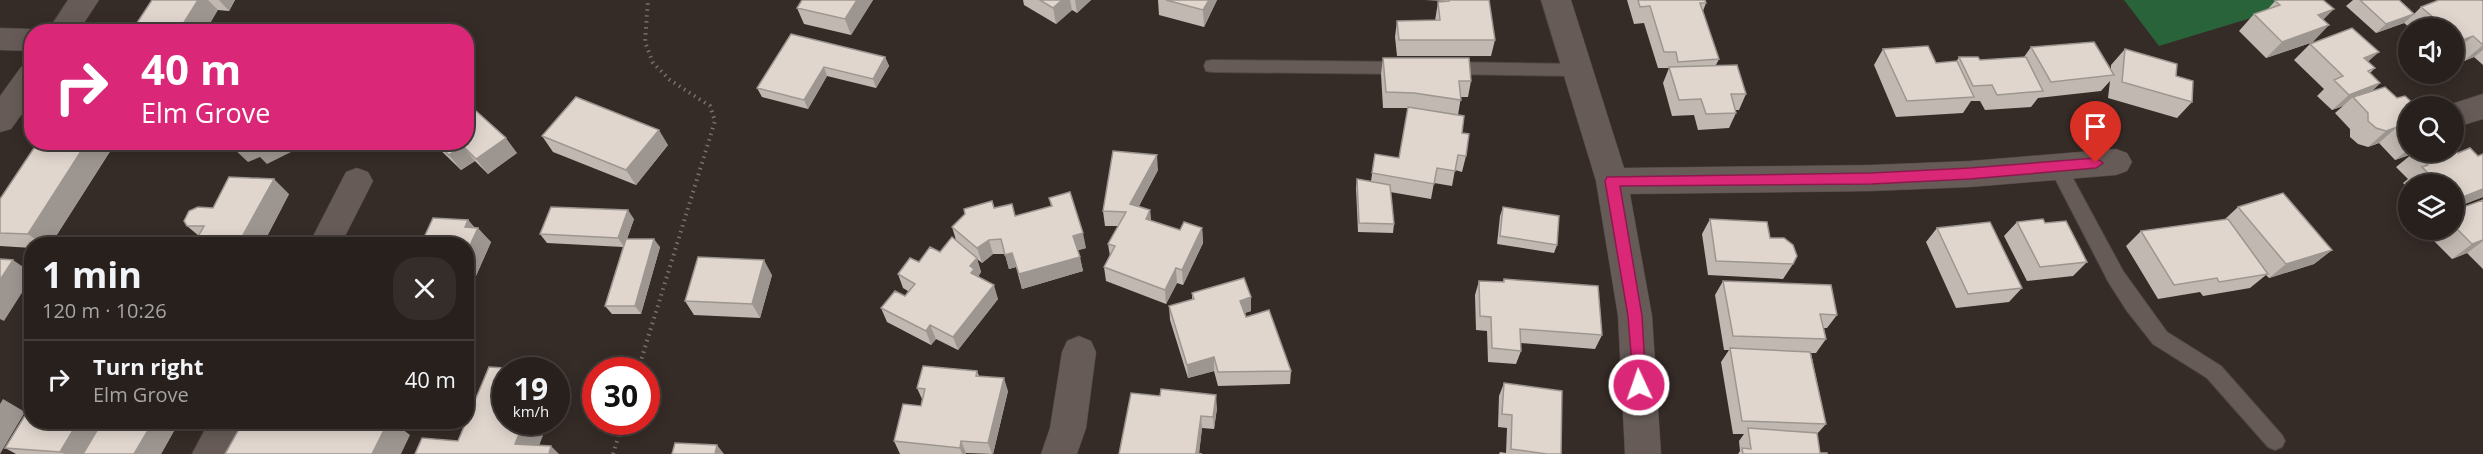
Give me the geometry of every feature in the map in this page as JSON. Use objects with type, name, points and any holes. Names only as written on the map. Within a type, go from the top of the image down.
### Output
[{"type":"street","points":[[68,24],[84,0]]},
{"type":"street","points":[[1556,0],[1612,181],[1635,316],[1642,454]]},
{"type":"street","points":[[0,39],[24,40]]},
{"type":"street","points":[[0,120],[24,86]]},
{"type":"street","points":[[2464,113],[2483,106]]},
{"type":"street","points":[[1612,181],[1871,178],[1970,174],[2057,165],[2116,162]]},
{"type":"street","points":[[329,237],[357,181]]},
{"type":"street","points":[[1059,454],[1068,428],[1079,352]]},
{"type":"street","points":[[210,454],[225,429]]},
{"type":"lane","points":[[1212,66],[1577,70]]},
{"type":"lane","points":[[2057,165],[2116,277],[2160,338],[2214,372],[2276,441]]},
{"type":"path","points":[[642,357],[715,121],[710,106],[681,89],[658,71],[645,44],[648,0]]},
{"type":"path","points":[[612,454],[618,435]]},
{"type":"green space","points":[[2124,0],[2310,0],[2159,46]]},
{"type":"building","points":[[152,0],[198,0],[183,24],[136,24]]},
{"type":"building","points":[[802,0],[857,0],[845,19],[797,8]]},
{"type":"building","points":[[1040,0],[1062,0],[1053,8]]},
{"type":"building","points":[[1166,0],[1209,0],[1203,10]]},
{"type":"building","points":[[1489,0],[1495,40],[1399,40],[1397,21],[1440,20],[1438,2]]},
{"type":"building","points":[[1638,0],[1705,0],[1706,3],[1700,3],[1719,59],[1678,62],[1676,52],[1664,52],[1650,6],[1640,7]]},
{"type":"building","points":[[2323,0],[2334,9],[2318,15],[2329,25],[2282,42],[2254,14],[2280,5],[2275,1]]},
{"type":"building","points":[[2360,0],[2399,0],[2414,14],[2386,24]]},
{"type":"building","points":[[2439,0],[2483,1],[2483,45],[2473,36],[2464,39],[2464,18],[2434,18],[2421,7]]},
{"type":"building","points":[[2352,28],[2379,52],[2364,58],[2375,68],[2368,71],[2380,83],[2349,95],[2334,80],[2343,76],[2310,44]]},
{"type":"building","points":[[791,34],[885,57],[873,79],[824,67],[804,100],[757,88]]},
{"type":"building","points":[[2094,42],[2114,75],[2051,82],[2031,47]]},
{"type":"building","points":[[1928,46],[1936,63],[1957,61],[1974,97],[1907,101],[1883,49]]},
{"type":"building","points":[[2125,49],[2177,64],[2176,76],[2193,81],[2192,102],[2122,82]]},
{"type":"building","points":[[1959,57],[1978,57],[1980,60],[2026,57],[2043,91],[1997,95],[1992,85],[1973,86]]},
{"type":"building","points":[[1383,58],[1469,58],[1471,81],[1459,81],[1461,100],[1414,93],[1386,92]]},
{"type":"building","points":[[1737,65],[1746,94],[1731,94],[1736,113],[1706,114],[1701,99],[1679,100],[1669,67]]},
{"type":"building","points":[[2385,87],[2398,98],[2398,128],[2386,131],[2376,128],[2368,121],[2368,113],[2353,97]]},
{"type":"building","points":[[576,97],[659,130],[626,170],[542,136]]},
{"type":"building","points":[[1408,107],[1464,116],[1462,133],[1469,134],[1466,156],[1458,155],[1455,171],[1437,168],[1434,184],[1372,173],[1375,154],[1399,158]]},
{"type":"building","points":[[474,109],[506,138],[476,159],[467,150],[474,150]]},
{"type":"building","points":[[2470,148],[2478,156],[2483,154],[2483,189],[2464,196],[2464,174],[2429,174],[2422,167],[2428,165],[2425,162],[2464,162],[2464,150]]},
{"type":"building","points":[[33,150],[82,150],[28,234],[0,233],[0,199]]},
{"type":"building","points":[[444,150],[456,150],[449,155]]},
{"type":"building","points":[[1113,151],[1157,155],[1130,204],[1150,210],[1146,219],[1180,230],[1184,222],[1202,228],[1182,270],[1176,268],[1165,290],[1104,267],[1115,246],[1108,244],[1126,212],[1103,211]]},
{"type":"building","points":[[229,177],[274,179],[242,237],[198,237],[204,226],[187,226],[184,221],[189,211],[198,207],[213,208]]},
{"type":"building","points":[[1357,179],[1390,185],[1394,224],[1359,223]]},
{"type":"building","points":[[1070,192],[1083,233],[1073,236],[1080,257],[1019,274],[1012,253],[1005,255],[1001,239],[989,240],[977,248],[952,227],[965,214],[964,209],[992,201],[994,208],[1012,204],[1015,216],[1052,206],[1049,198]]},
{"type":"building","points":[[2283,193],[2332,250],[2286,264],[2238,207]]},
{"type":"building","points":[[2483,200],[2483,240],[2472,244],[2464,236],[2464,207]]},
{"type":"building","points":[[551,207],[628,210],[618,238],[540,234]]},
{"type":"building","points":[[1503,207],[1559,216],[1557,245],[1500,236]]},
{"type":"building","points":[[433,218],[468,220],[465,227],[478,228],[474,237],[424,237]]},
{"type":"building","points":[[1710,219],[1767,222],[1770,238],[1784,238],[1793,245],[1797,256],[1793,264],[1716,261]]},
{"type":"building","points":[[2043,219],[2045,223],[2066,221],[2087,262],[2040,267],[2017,222]]},
{"type":"building","points":[[2228,219],[2268,274],[2219,282],[2217,278],[2174,285],[2141,231]]},
{"type":"building","points":[[1990,222],[2022,288],[1968,294],[1937,228]]},
{"type":"building","points":[[952,237],[977,258],[970,266],[974,269],[971,273],[994,285],[953,337],[930,325],[926,331],[881,308],[895,291],[905,296],[915,284],[898,274],[910,258],[919,262],[930,247],[940,252]]},
{"type":"building","points":[[626,239],[654,239],[635,306],[605,306]]},
{"type":"building","points":[[698,257],[764,260],[752,304],[685,301]]},
{"type":"building","points":[[0,259],[13,260],[0,280]]},
{"type":"building","points":[[1244,278],[1251,297],[1240,301],[1246,317],[1269,310],[1291,371],[1218,372],[1214,357],[1187,365],[1169,306],[1194,299],[1192,293]]},
{"type":"building","points":[[1504,279],[1598,286],[1602,335],[1520,329],[1521,351],[1492,348],[1491,317],[1480,316],[1479,281],[1504,282]]},
{"type":"building","points":[[1723,281],[1831,285],[1837,315],[1820,314],[1826,339],[1733,336]]},
{"type":"building","points":[[1730,348],[1810,352],[1826,424],[1742,421]]},
{"type":"building","points":[[923,366],[977,371],[976,376],[1004,378],[988,443],[961,441],[960,448],[894,441],[903,404],[921,406],[925,389],[917,388]]},
{"type":"building","points":[[489,367],[492,367],[492,435],[519,435],[515,444],[551,446],[549,454],[415,454],[422,438],[458,441],[463,429],[474,429],[474,403]]},
{"type":"building","points":[[1504,383],[1562,391],[1561,454],[1511,449],[1512,415],[1502,414]]},
{"type":"building","points":[[1161,389],[1216,395],[1213,417],[1201,416],[1196,453],[1202,454],[1119,454],[1131,393],[1160,396]]},
{"type":"building","points":[[24,417],[24,429],[74,429],[60,452],[5,448]]},
{"type":"building","points":[[1748,428],[1817,433],[1820,453],[1827,454],[1743,454],[1742,448],[1751,449]]},
{"type":"building","points":[[98,429],[149,429],[134,454],[83,454]]},
{"type":"building","points":[[239,429],[384,429],[372,454],[225,454]]},
{"type":"building","points":[[675,443],[717,445],[715,454],[672,454]]},
{"type":"route","points":[[1639,385],[1635,316],[1612,181],[1871,178],[1970,174],[2096,163]]}]
